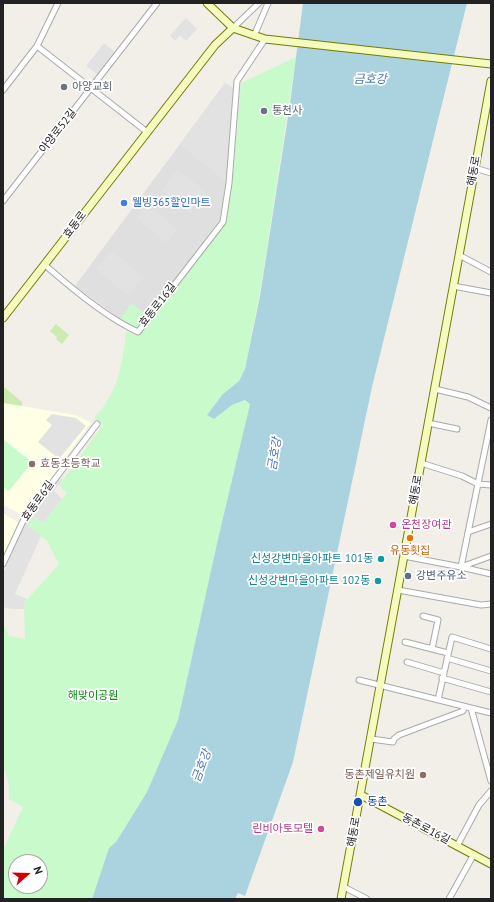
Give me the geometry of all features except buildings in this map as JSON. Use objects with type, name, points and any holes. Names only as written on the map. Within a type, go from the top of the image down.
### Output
[{"type":"street","points":[[3,90],[36,46],[58,3]]},
{"type":"street","name":"아양로52길","points":[[3,201],[158,3]]},
{"type":"street","points":[[207,3],[233,28],[265,39],[491,64]]},
{"type":"street","points":[[233,28],[259,3]]},
{"type":"street","points":[[254,36],[268,3]]},
{"type":"street","name":"효동로","points":[[3,318],[215,45],[233,28]]},
{"type":"street","name":"효동로16길","points":[[45,264],[101,310],[124,326],[138,332],[223,222],[229,184],[237,81],[265,39]]},
{"type":"street","points":[[36,46],[147,132]]},
{"type":"street","name":"해동로","points":[[341,899],[491,81]]},
{"type":"street","points":[[475,168],[491,173]]},
{"type":"street","points":[[459,255],[491,272]]},
{"type":"street","points":[[454,286],[491,293]]},
{"type":"street","points":[[435,389],[468,397],[491,408]]},
{"type":"street","points":[[460,567],[490,431],[491,420]]},
{"type":"street","points":[[428,423],[457,428]]},
{"type":"street","name":"효동로6길","points":[[3,564],[23,521],[97,424]]},
{"type":"street","points":[[421,463],[462,476],[478,484],[491,485]]},
{"type":"street","points":[[468,532],[491,524]]},
{"type":"street","points":[[404,556],[491,574]]},
{"type":"street","points":[[460,567],[491,556]]},
{"type":"street","points":[[398,590],[477,604],[491,604]]},
{"type":"street","points":[[423,616],[438,620],[432,649]]},
{"type":"street","points":[[438,700],[452,637],[491,649]]},
{"type":"street","points":[[405,642],[432,649],[491,671]]},
{"type":"street","points":[[407,662],[491,692]]},
{"type":"street","points":[[359,680],[489,713],[491,707]]},
{"type":"street","points":[[371,738],[393,742],[399,735],[463,711],[464,707]]},
{"type":"street","points":[[471,708],[491,780]]},
{"type":"street","points":[[457,846],[479,805],[485,796],[491,791]]},
{"type":"street","name":"동촌로16길","points":[[361,795],[491,864]]},
{"type":"street","points":[[448,899],[474,854]]},
{"type":"street","points":[[344,887],[367,899]]},
{"type":"shaded area","points":[[186,18],[197,29],[186,41],[180,35],[175,41],[170,35]]},
{"type":"shaded area","points":[[104,43],[115,52],[97,74],[86,66]]},
{"type":"shaded area","points":[[225,83],[233,88],[227,176],[220,219],[138,328],[126,323],[75,286]]},
{"type":"shaded area","points":[[225,83],[233,88],[226,183],[180,144]]},
{"type":"shaded area","points":[[177,170],[206,191],[189,213],[161,191]]},
{"type":"shaded area","points":[[148,204],[177,229],[166,243],[136,218]]},
{"type":"shaded area","points":[[112,250],[144,277],[128,296],[96,269]]},
{"type":"shaded area","name":"효동초등학교","points":[[3,403],[75,415],[91,422],[24,516],[3,505]]},
{"type":"shaded area","points":[[52,414],[76,418],[86,426],[59,459],[38,442],[52,425],[46,420]]},
{"type":"shaded area","points":[[59,476],[63,479],[54,491],[62,499],[43,523],[35,517],[32,521],[28,518]]},
{"type":"shaded area","points":[[3,513],[19,523],[3,559]]},
{"type":"shaded area","points":[[25,523],[41,536],[15,594],[27,599],[24,603],[25,609],[12,609],[3,607],[3,574]]},
{"type":"green space","name":"해맞이공원","points":[[296,57],[261,286],[245,369],[239,381],[222,395],[207,415],[214,419],[232,405],[245,400],[250,404],[218,539],[178,720],[147,792],[116,842],[109,848],[92,899],[4,899],[3,850],[23,807],[9,799],[9,786],[3,765],[3,623],[9,636],[25,639],[24,603],[59,564],[47,541],[25,523],[28,518],[32,521],[34,517],[43,523],[67,493],[59,485],[103,425],[94,418],[109,398],[114,388],[121,366],[126,331],[137,336],[223,227],[232,185],[241,83]]},
{"type":"green space","points":[[131,304],[147,315],[138,328],[133,328],[120,319]]},
{"type":"green space","points":[[56,324],[69,335],[62,344],[50,331]]},
{"type":"green space","points":[[3,386],[22,402],[22,406],[3,403]]},
{"type":"green space","points":[[4,440],[32,462],[9,491],[3,487]]},
{"type":"water","name":"금호강","points":[[303,3],[467,3],[372,387],[293,762],[245,896],[238,893],[235,899],[92,899],[109,848],[116,842],[147,792],[178,720],[218,539],[250,404],[245,400],[232,405],[214,419],[207,415],[222,395],[239,381],[245,369],[260,296],[290,104]]},
{"type":"place","name":"아양교회","points":[[64,87]]},
{"type":"place","name":"통천사","points":[[264,111]]},
{"type":"place","name":"웰빙365할인마트","points":[[124,203]]},
{"type":"place","name":"효동초등학교","points":[[32,464]]},
{"type":"place","name":"온천장여관","points":[[393,525]]},
{"type":"place","name":"유동횟집","points":[[410,538]]},
{"type":"place","name":"신성강변마을아파트 101동","points":[[381,559]]},
{"type":"place","name":"강변주유소","points":[[408,576]]},
{"type":"place","name":"신성강변마을아파트 102동","points":[[378,581]]},
{"type":"place","name":"동촌제일유치원","points":[[423,775]]},
{"type":"place","name":"동촌","points":[[358,802]]},
{"type":"place","name":"린비아토모텔","points":[[321,829]]}]
